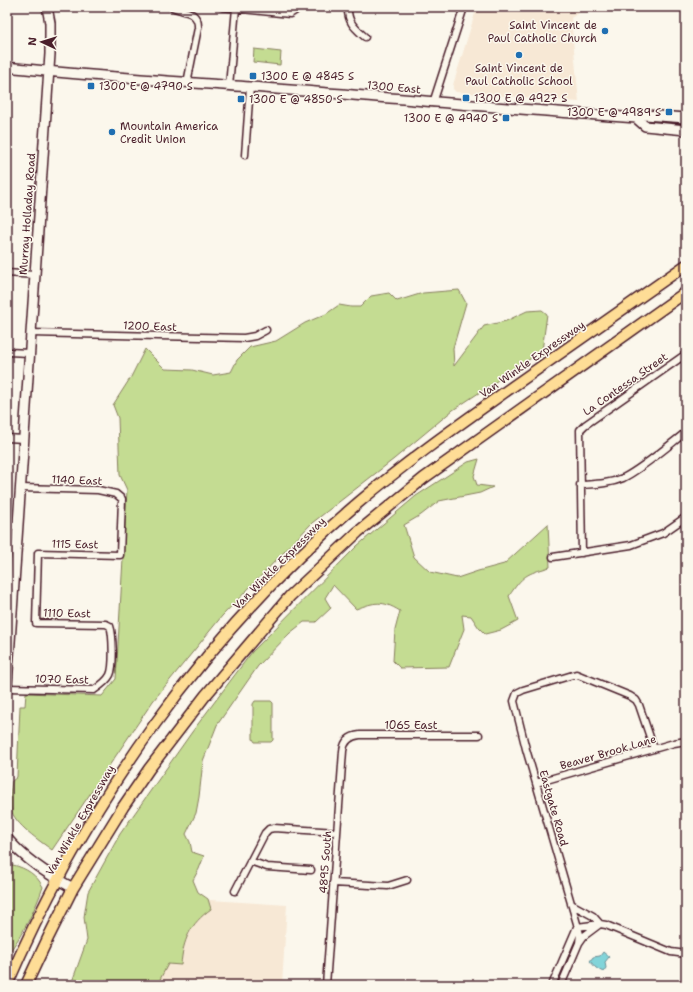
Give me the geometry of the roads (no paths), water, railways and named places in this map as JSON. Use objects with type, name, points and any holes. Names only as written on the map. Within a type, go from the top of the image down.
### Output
[{"type":"main road","name":"Murray Holladay Road","points":[[7,687],[8,652],[49,72],[50,23],[47,7]]},
{"type":"main road","name":"1300 East","points":[[7,67],[49,72],[250,87],[433,103],[636,118],[645,115],[686,118]]},
{"type":"main road","name":"1300 East","points":[[636,118],[645,126],[686,130]]},
{"type":"main road","name":"Van Winkle Expressway","points":[[7,985],[58,880],[100,806],[123,770],[180,691],[239,620],[307,550],[359,502],[438,440],[686,265]]},
{"type":"main road","points":[[26,985],[73,888],[123,807],[177,731],[232,662],[290,596],[358,532],[424,478],[514,412],[686,292]]},
{"type":"main road","points":[[7,838],[18,850],[58,880],[73,888]]},
{"type":"street","points":[[172,7],[191,13],[198,22],[187,83]]},
{"type":"street","points":[[222,7],[290,14],[295,11],[296,7]]},
{"type":"street","points":[[348,7],[348,16],[351,24],[365,37]]},
{"type":"street","points":[[433,103],[449,58],[464,7]]},
{"type":"street","points":[[229,86],[236,8]]},
{"type":"street","points":[[245,156],[250,87]]},
{"type":"street","points":[[7,273],[35,275]]},
{"type":"street","name":"1200 East","points":[[31,333],[244,338],[255,336],[266,330]]},
{"type":"street","points":[[7,352],[30,353]]},
{"type":"street","name":"La Contessa Street","points":[[582,552],[580,430],[585,424],[686,354]]},
{"type":"street","points":[[580,484],[604,483],[622,478],[686,432]]},
{"type":"street","points":[[7,438],[24,439]]},
{"type":"street","name":"1140 East","points":[[20,488],[98,490],[116,494],[122,499],[120,555]]},
{"type":"street","points":[[553,557],[620,548],[642,542],[663,533],[686,517]]},
{"type":"street","points":[[7,526],[18,526]]},
{"type":"street","name":"1115 East","points":[[37,586],[38,553],[120,555]]},
{"type":"street","name":"1110 East","points":[[37,586],[36,623],[106,624],[110,626]]},
{"type":"street","name":"1070 East","points":[[7,687],[94,690],[111,674],[113,644],[110,626]]},
{"type":"street","name":"Eastgate Road","points":[[579,943],[580,934],[536,783],[514,698],[523,690],[576,674],[636,700],[642,712],[654,749]]},
{"type":"street","name":"1065 East","points":[[346,742],[352,737],[360,735],[479,735]]},
{"type":"street","name":"Beaver Brook Lane","points":[[536,783],[686,741]]},
{"type":"street","name":"4895 South","points":[[326,985],[343,751],[346,742]]},
{"type":"street","points":[[235,892],[265,833],[271,828],[337,832]]},
{"type":"street","points":[[250,861],[267,867],[311,870]]},
{"type":"street","points":[[333,883],[388,886],[407,880]]},
{"type":"street","points":[[571,904],[594,916],[600,924]]},
{"type":"street","points":[[561,985],[579,943],[589,931],[600,924]]},
{"type":"street","points":[[552,985],[577,927],[600,924],[606,925],[671,952],[686,954]]},
{"type":"water","points":[[603,952],[609,957],[605,962],[606,968],[603,972],[596,968],[590,961],[593,957],[600,956]]},
{"type":"place","name":"Saint Vincent de Paul Catholic Church","points":[[605,31]]},
{"type":"place","name":"Saint Vincent de Paul Catholic School","points":[[519,55]]},
{"type":"place","name":"1300 E @ 4845 S","points":[[253,76]]},
{"type":"place","name":"1300 E @ 4790 S","points":[[91,86]]},
{"type":"place","name":"1300 E @ 4927 S","points":[[466,98]]},
{"type":"place","name":"1300 E @ 4850 S","points":[[241,99]]},
{"type":"place","name":"1300 E @ 4989 S","points":[[669,112]]},
{"type":"place","name":"1300 E @ 4940 S","points":[[506,118]]},
{"type":"place","name":"Mountain America Credit Union","points":[[112,132]]}]
